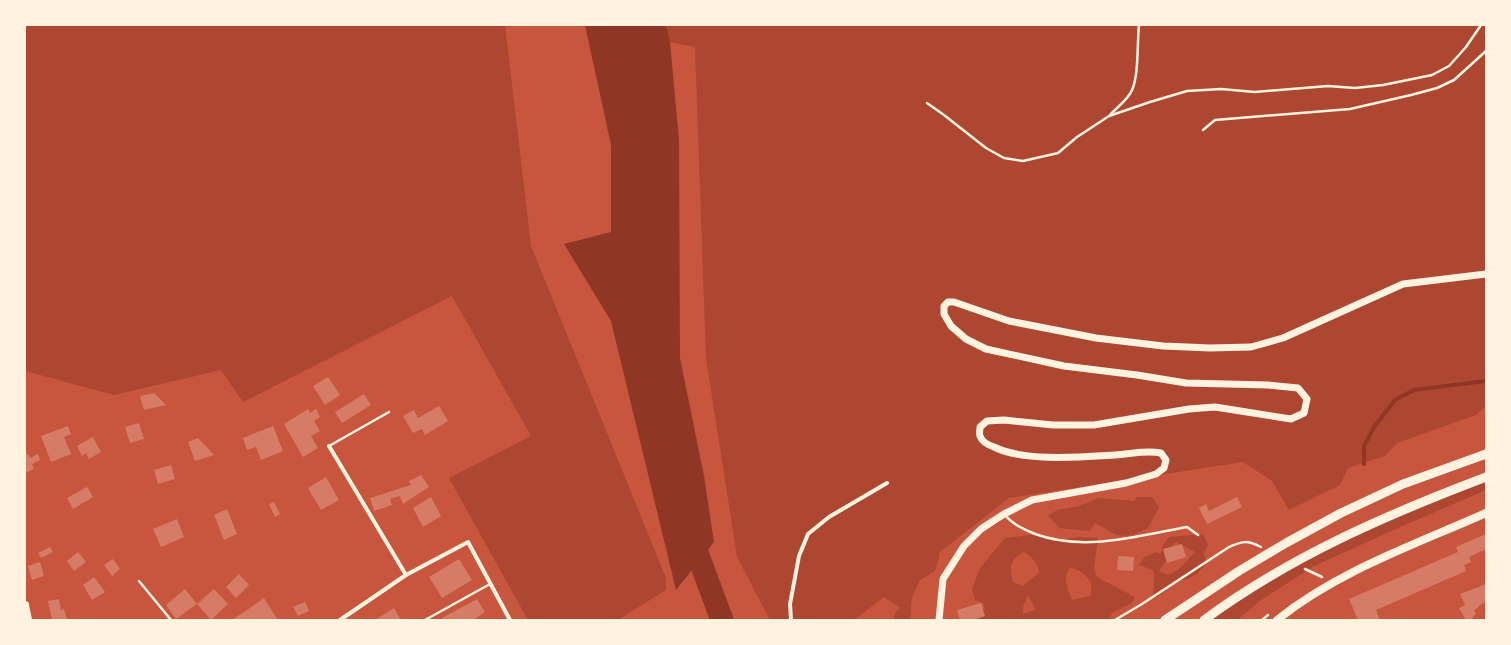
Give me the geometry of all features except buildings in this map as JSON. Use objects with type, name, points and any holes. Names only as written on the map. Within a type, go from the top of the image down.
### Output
[{"type":"highway","points":[[1165,620],[1239,571],[1341,513],[1403,484],[1486,454]]},
{"type":"highway","points":[[1204,620],[1249,589],[1326,544],[1405,508],[1486,477]]},
{"type":"main road","points":[[939,620],[943,579],[964,546],[981,529],[1004,514],[1032,500],[1126,483],[1156,474],[1164,468],[1166,460],[1161,453],[1149,451],[1116,455],[1062,457],[1032,456],[1001,451],[985,444],[980,436],[980,427],[987,421],[1004,420],[1053,425],[1094,425],[1189,409],[1215,407],[1291,419],[1304,413],[1307,399],[1298,388],[1268,385],[1186,383],[1064,366],[986,349],[966,339],[951,326],[944,314],[944,306],[948,302],[959,304],[1009,321],[1096,338],[1171,346],[1210,348],[1251,346],[1284,338],[1403,284],[1486,274]]},
{"type":"main road","points":[[1277,620],[1294,606],[1318,590],[1346,574],[1486,513]]},
{"type":"main road","points":[[25,605],[28,620]]},
{"type":"street","points":[[329,446],[406,575]]},
{"type":"street","points":[[791,620],[790,604],[799,556],[808,534],[829,517],[887,484]]},
{"type":"street","points":[[340,620],[406,575],[468,542],[510,620]]},
{"type":"lane","points":[[329,446],[389,412]]},
{"type":"lane","points":[[1004,514],[1009,520],[1023,529],[1044,537],[1072,542],[1094,543],[1125,540],[1187,527],[1198,535]]},
{"type":"lane","points":[[139,581],[171,620]]},
{"type":"lane","points":[[425,620],[490,584]]},
{"type":"path","points":[[927,103],[986,148],[1004,158],[1014,161],[1030,160],[1058,154],[1077,137],[1109,116],[1128,97],[1133,89],[1136,74],[1138,25]]},
{"type":"path","points":[[1109,116],[1187,91],[1221,89],[1255,92],[1328,86],[1355,88],[1383,85],[1432,75],[1449,66],[1466,47],[1481,25]]},
{"type":"path","points":[[1203,130],[1215,120],[1350,109],[1411,96],[1437,88],[1454,80],[1486,51]]},
{"type":"shaded area","points":[[25,25],[505,25],[531,246],[666,578],[666,590],[618,620],[528,620],[449,478],[531,436],[452,296],[243,402],[221,370],[114,395],[25,371]]},
{"type":"shaded area","points":[[583,25],[1486,25],[1486,406],[1476,415],[1397,443],[1385,456],[1348,468],[1340,485],[1289,510],[1272,481],[1243,462],[1009,498],[939,553],[935,571],[920,580],[912,597],[910,620],[894,620],[897,610],[900,608],[884,597],[854,620],[770,620],[737,557],[706,358],[695,47]]},
{"type":"shaded area","points":[[585,25],[666,25],[670,42],[679,140],[680,358],[704,476],[714,542],[676,590],[611,321],[564,244],[611,232],[611,145]]},
{"type":"shaded area","points":[[1486,477],[1486,490],[1314,566],[1261,600],[1237,620],[1204,620],[1278,571]]},
{"type":"shaded area","points":[[1136,497],[1152,497],[1159,507],[1148,528],[1127,536],[1116,535],[1095,523],[1090,531],[1059,528],[1048,516],[1057,510],[1079,506],[1099,498],[1135,501]]},
{"type":"shaded area","points":[[1038,534],[1053,541],[1077,537],[1098,538],[1094,569],[1097,577],[1135,597],[1132,603],[1112,613],[1109,620],[964,620],[985,609],[983,603],[975,600],[972,589],[980,568],[1005,538]],"holes":[[[1024,552],[1030,556],[1038,566],[1039,573],[1023,586],[1013,582],[1011,568],[1013,561]],[[1070,568],[1080,571],[1085,575],[1091,583],[1091,596],[1072,600],[1066,584],[1066,576]],[[1028,595],[1036,610],[1023,614],[1023,607]]]},
{"type":"shaded area","points":[[1203,534],[1208,545],[1204,553],[1206,563],[1196,574],[1189,578],[1174,581],[1170,588],[1153,599],[1153,570],[1139,565],[1144,557],[1156,552],[1161,554],[1163,545],[1169,537]],"holes":[[[1176,542],[1195,552],[1178,570],[1168,575],[1159,571],[1166,561],[1172,546]]]},
{"type":"waterway","points":[[1364,464],[1364,446],[1374,427],[1395,400],[1414,390],[1486,381]]},
{"type":"waterway","points":[[689,531],[722,620]]}]
